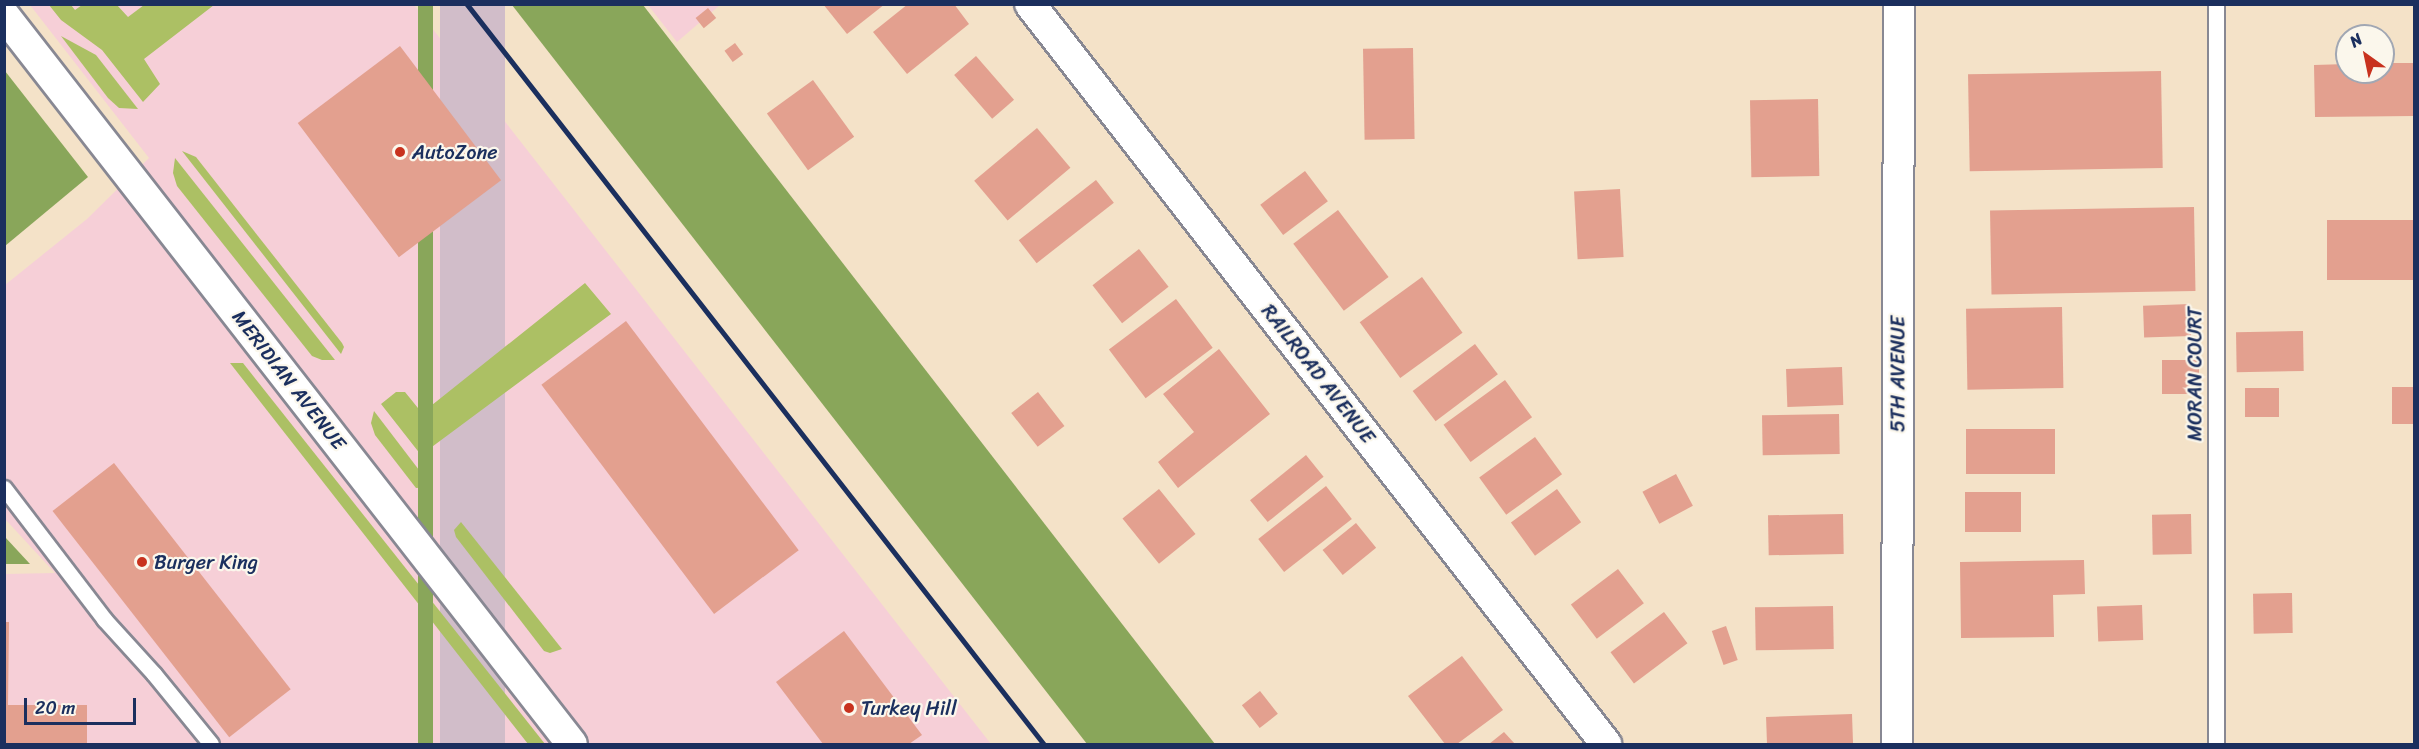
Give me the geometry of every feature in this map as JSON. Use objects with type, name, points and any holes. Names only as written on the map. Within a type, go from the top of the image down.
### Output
[{"type":"street","name":"RAILROAD AVENUE","points":[[1030,4],[1606,744]]},
{"type":"street","name":"5TH AVENUE","points":[[1897,744],[1899,4]]},
{"type":"street","name":"MERIDIAN AVENUE","points":[[4,15],[572,744]]},
{"type":"lane","name":"MORAN COURT","points":[[2216,4],[2216,744]]},
{"type":"lane","points":[[4,488],[104,619],[154,674],[211,744]]},
{"type":"shaded area","points":[[30,5],[414,5],[991,744],[5,744],[5,574],[55,573],[5,519],[5,285],[87,219],[149,158]]},
{"type":"shaded area","points":[[440,5],[505,5],[505,744],[440,744]]},
{"type":"shaded area","points":[[648,5],[720,5],[677,42]]},
{"type":"green space","points":[[49,5],[71,5],[75,10],[82,5],[117,5],[128,17],[144,5],[214,5],[144,59],[160,84],[143,102],[102,50],[61,20]]},
{"type":"green space","points":[[418,5],[433,5],[433,744],[418,744]]},
{"type":"green space","points":[[512,5],[643,5],[1215,744],[1087,744]]},
{"type":"green space","points":[[61,36],[96,55],[138,109],[119,108],[108,98]]},
{"type":"green space","points":[[5,71],[88,177],[4,246]]},
{"type":"green space","points":[[182,151],[196,157],[342,343],[344,347],[341,354]]},
{"type":"green space","points":[[175,158],[335,360],[322,360],[312,356],[177,186],[173,173]]},
{"type":"green space","points":[[585,283],[611,314],[421,455],[381,404],[396,392],[405,392],[422,413]]},
{"type":"green space","points":[[230,363],[243,363],[545,744],[528,744]]},
{"type":"green space","points":[[374,411],[432,487],[416,488],[375,435],[371,423]]},
{"type":"green space","points":[[461,522],[562,649],[550,653],[544,651],[456,537],[454,530]]},
{"type":"green space","points":[[5,537],[30,564],[5,564]]},
{"type":"building","points":[[823,4],[885,4],[847,34]]},
{"type":"building","points":[[908,4],[954,4],[969,24],[907,74],[873,32]]},
{"type":"building","points":[[708,8],[716,18],[704,28],[696,18]]},
{"type":"building","points":[[735,43],[743,54],[733,62],[724,51]]},
{"type":"building","name":"AutoZone","points":[[400,46],[501,180],[399,257],[298,123]]},
{"type":"building","points":[[1413,48],[1415,139],[1365,140],[1363,49]]},
{"type":"building","points":[[976,56],[1014,100],[992,119],[954,75]]},
{"type":"building","points":[[2395,63],[2413,63],[2414,116],[2315,117],[2314,65],[2335,64],[2335,84],[2395,84]]},
{"type":"building","points":[[2161,71],[2163,168],[1970,171],[1968,74]]},
{"type":"building","points":[[813,80],[854,137],[808,170],[767,114]]},
{"type":"building","points":[[1818,99],[1819,176],[1751,177],[1750,100]]},
{"type":"building","points":[[1037,128],[1070,168],[1008,221],[974,181]]},
{"type":"building","points":[[1305,171],[1328,201],[1283,235],[1260,205]]},
{"type":"building","points":[[1096,180],[1114,203],[1037,263],[1019,240]]},
{"type":"building","points":[[1620,189],[1624,257],[1578,259],[1574,191]]},
{"type":"building","points":[[2194,207],[2195,291],[1991,295],[1990,211]]},
{"type":"building","points":[[1338,210],[1389,277],[1344,311],[1293,244]]},
{"type":"building","points":[[2327,220],[2414,220],[2414,280],[2327,280]]},
{"type":"building","points":[[1139,249],[1169,287],[1122,323],[1093,285]]},
{"type":"building","points":[[1422,277],[1463,333],[1400,378],[1360,322]]},
{"type":"building","points":[[1176,299],[1213,348],[1146,398],[1109,350]]},
{"type":"building","points":[[2190,304],[2191,336],[2144,338],[2143,306]]},
{"type":"building","points":[[2062,307],[2063,388],[1967,390],[1966,309]]},
{"type":"building","points":[[626,321],[799,550],[714,614],[541,385]]},
{"type":"building","points":[[2303,331],[2304,371],[2237,372],[2236,332]]},
{"type":"building","points":[[1475,344],[1498,374],[1436,421],[1413,391]]},
{"type":"building","points":[[1219,349],[1270,414],[1178,488],[1158,462],[1194,432],[1163,394]]},
{"type":"building","points":[[2162,360],[2199,360],[2199,394],[2162,394]]},
{"type":"building","points":[[1842,367],[1843,405],[1787,407],[1786,369]]},
{"type":"building","points":[[1505,380],[1532,417],[1471,462],[1444,425]]},
{"type":"building","points":[[2392,387],[2414,387],[2414,424],[2392,424]]},
{"type":"building","points":[[2245,388],[2279,388],[2279,417],[2245,417]]},
{"type":"building","points":[[1038,392],[1064,426],[1038,447],[1011,413]]},
{"type":"building","points":[[1839,414],[1840,454],[1763,455],[1762,415]]},
{"type":"building","points":[[1966,429],[2055,429],[2055,474],[1966,474]]},
{"type":"building","points":[[1535,437],[1562,474],[1506,515],[1479,478]]},
{"type":"building","points":[[1306,455],[1324,477],[1268,522],[1250,500]]},
{"type":"building","name":"Burger King","points":[[114,463],[291,689],[229,737],[53,511]]},
{"type":"building","points":[[1676,474],[1693,506],[1659,524],[1642,492]]},
{"type":"building","points":[[1326,486],[1352,519],[1284,572],[1258,539]]},
{"type":"building","points":[[1159,489],[1196,534],[1159,564],[1122,519]]},
{"type":"building","points":[[1557,489],[1581,522],[1535,556],[1511,523]]},
{"type":"building","points":[[1965,492],[2021,492],[2021,532],[1965,532]]},
{"type":"building","points":[[1843,514],[1844,554],[1769,555],[1768,515]]},
{"type":"building","points":[[2191,514],[2192,554],[2153,555],[2152,515]]},
{"type":"building","points":[[1356,523],[1376,548],[1343,575],[1323,550]]},
{"type":"building","points":[[2084,560],[2085,594],[2053,595],[2054,637],[1961,638],[1960,562]]},
{"type":"building","points":[[1618,569],[1644,603],[1597,639],[1571,605]]},
{"type":"building","points":[[2292,593],[2293,633],[2254,634],[2253,594]]},
{"type":"building","points":[[2142,605],[2143,640],[2098,642],[2097,607]]},
{"type":"building","points":[[1833,606],[1834,649],[1756,650],[1755,607]]},
{"type":"building","points":[[1664,612],[1687,643],[1634,683],[1610,652]]},
{"type":"building","points":[[4,622],[9,622],[8,705],[87,705],[87,744],[4,744]]},
{"type":"building","points":[[1726,626],[1738,660],[1724,665],[1712,631]]},
{"type":"building","name":"Turkey Hill","points":[[844,631],[922,735],[909,744],[823,744],[776,682]]},
{"type":"building","points":[[1462,656],[1503,710],[1457,744],[1445,744],[1408,696]]},
{"type":"building","points":[[1260,691],[1278,714],[1260,728],[1242,705]]},
{"type":"building","points":[[1852,714],[1853,744],[1767,744],[1766,717]]},
{"type":"building","points":[[1504,732],[1515,744],[1489,744]]},
{"type":"railway","points":[[467,4],[1044,744]]},
{"type":"place","name":"AutoZone","points":[[400,152]]},
{"type":"place","name":"Burger King","points":[[142,562]]},
{"type":"place","name":"Turkey Hill","points":[[849,708]]}]
